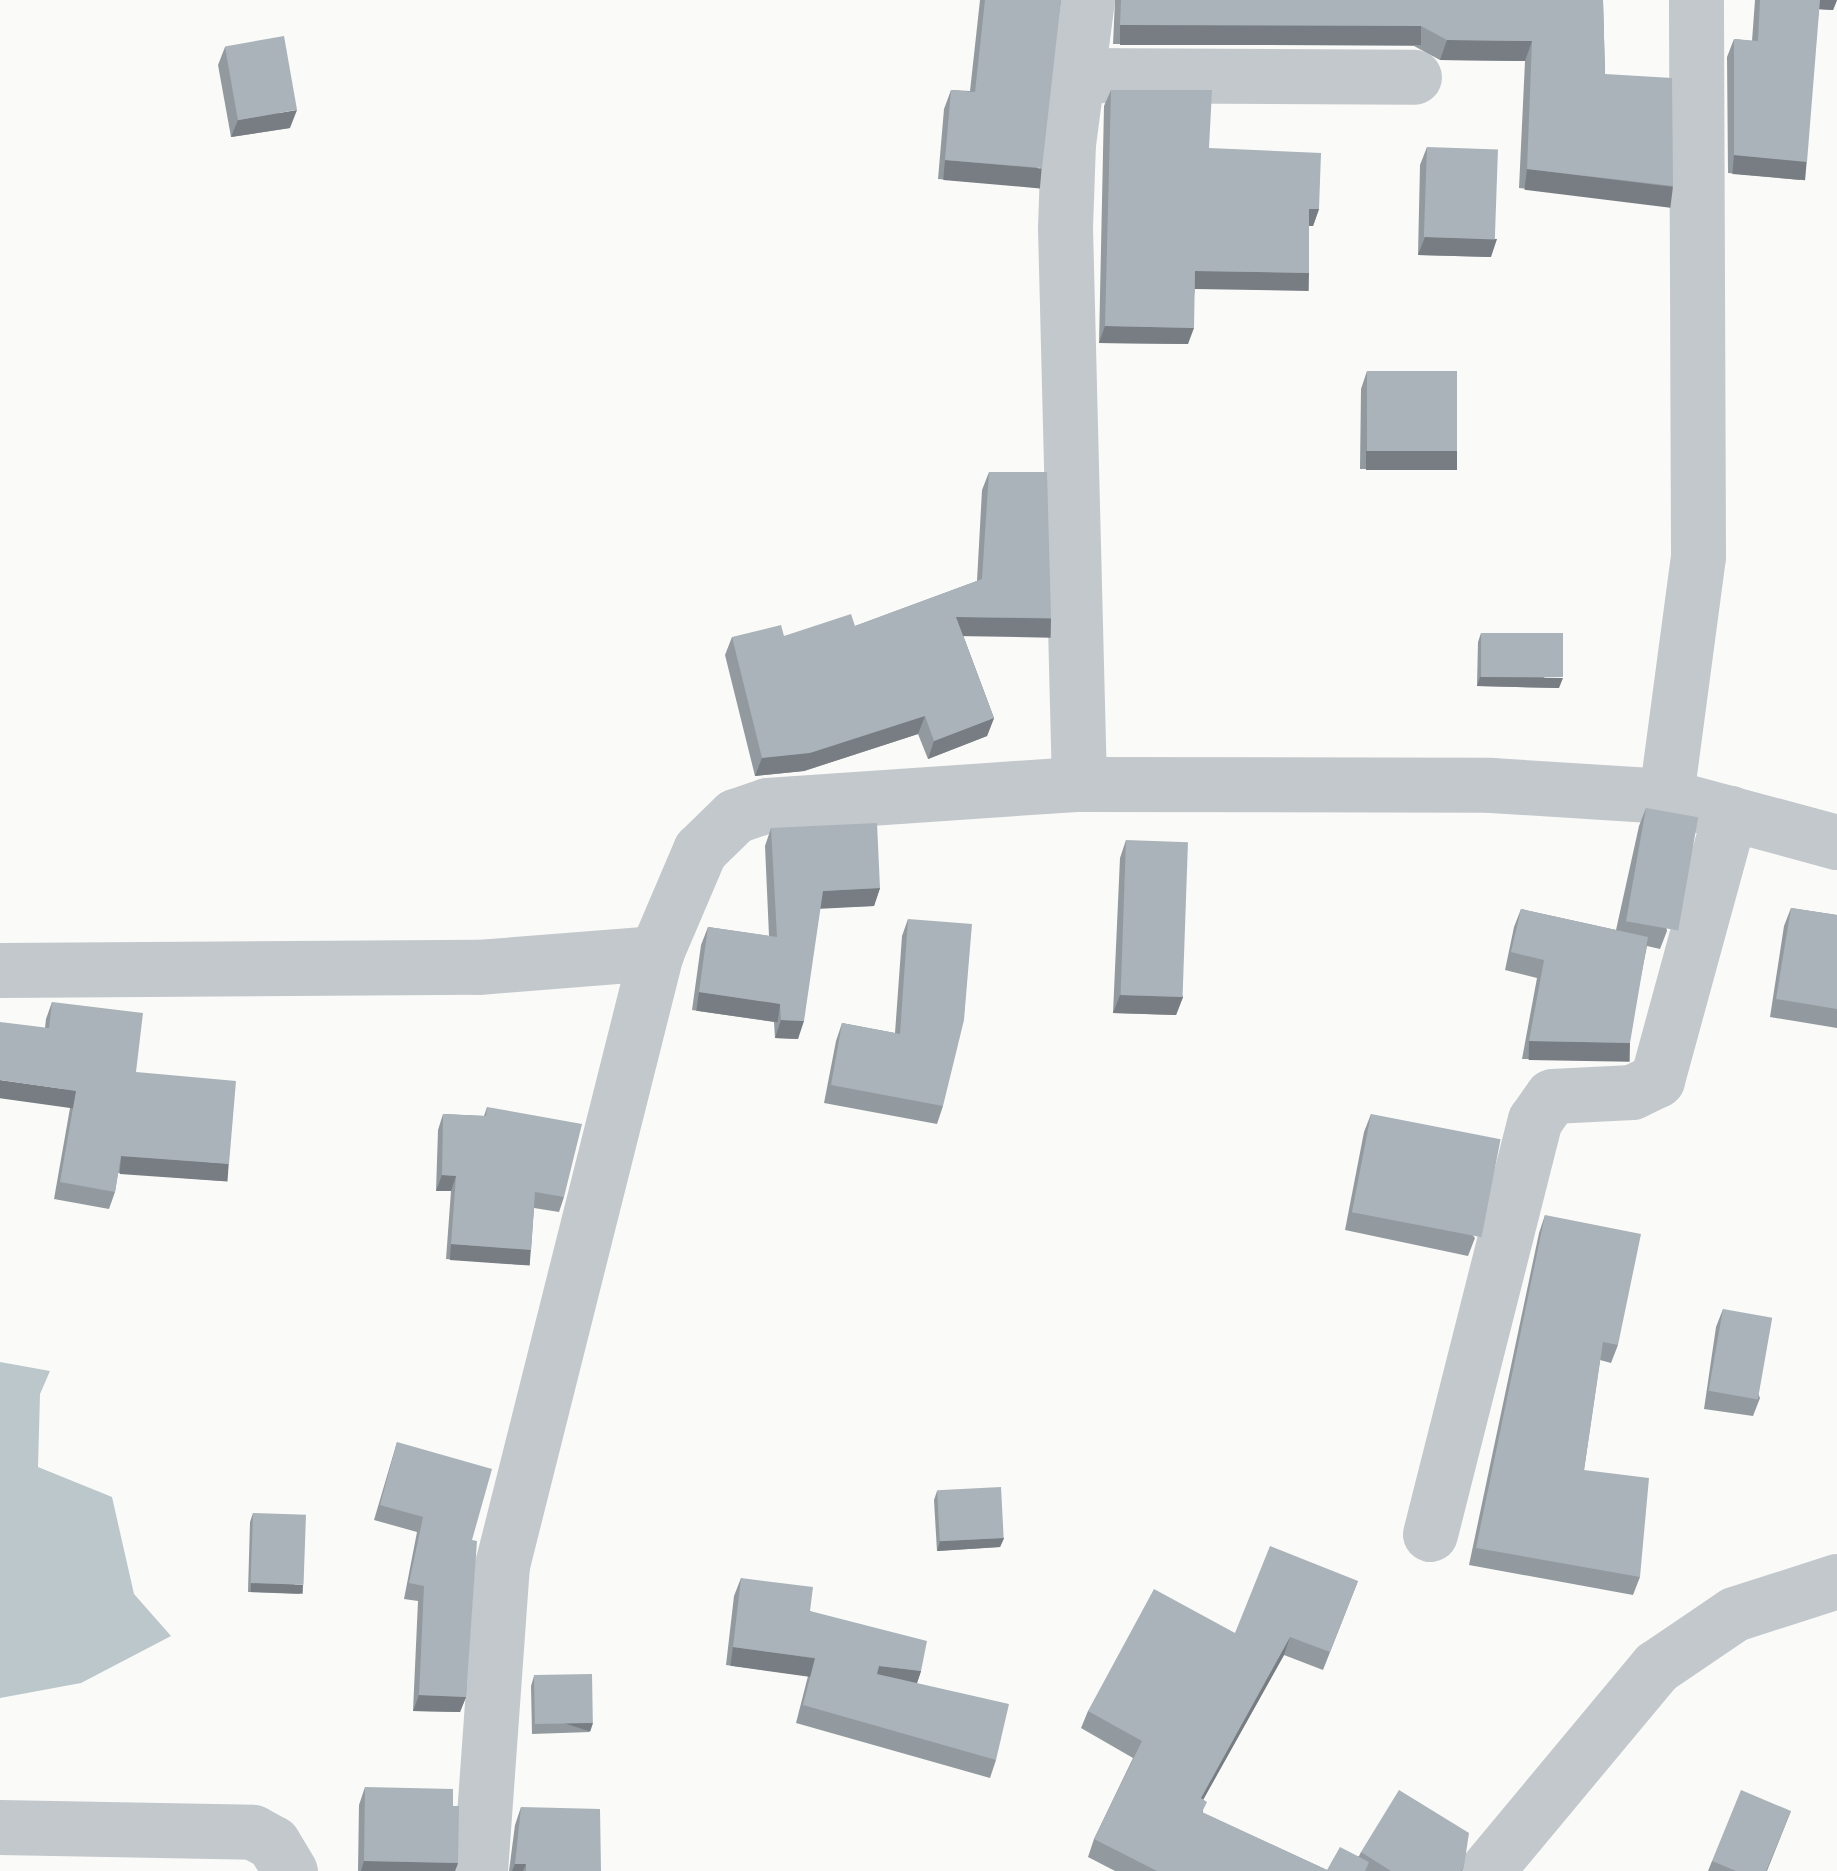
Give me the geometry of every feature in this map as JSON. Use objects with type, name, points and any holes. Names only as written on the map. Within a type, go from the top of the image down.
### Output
[{"type":"street","points":[[1079,784],[1065,228],[1076,75],[1087,0]]},
{"type":"street","points":[[1666,796],[1698,556],[1696,0]]},
{"type":"street","points":[[1076,75],[1414,77]]},
{"type":"street","points":[[480,1871],[502,1565],[656,953],[700,850],[735,816],[766,806],[1079,784],[1491,785],[1666,796],[1837,842]]},
{"type":"street","points":[[1430,1534],[1535,1120],[1552,1096],[1632,1092],[1657,1080],[1730,813]]},
{"type":"street","points":[[0,970],[441,968],[656,953]]},
{"type":"street","points":[[1486,1871],[1656,1668],[1734,1614],[1837,1581]]},
{"type":"street","points":[[0,1827],[253,1832],[274,1842],[290,1871]]},
{"type":"shaded area","points":[[0,1362],[50,1371],[40,1394],[38,1467],[112,1497],[134,1594],[171,1636],[81,1683],[0,1698]]},
{"type":"building","points":[[985,0],[1061,0],[1042,168],[945,160],[951,90],[975,92]]},
{"type":"building","points":[[1121,0],[1603,0],[1605,74],[1672,78],[1673,186],[1527,169],[1532,41],[1447,40],[1421,26],[1120,25]]},
{"type":"building","points":[[1760,0],[1820,0],[1807,162],[1734,155],[1734,39],[1758,41]]},
{"type":"building","points":[[284,36],[297,110],[238,120],[225,46]]},
{"type":"building","points":[[1111,90],[1212,90],[1209,148],[1321,153],[1319,209],[1309,209],[1309,273],[1195,271],[1194,328],[1105,326]]},
{"type":"building","points":[[1427,147],[1498,149],[1495,239],[1424,237]]},
{"type":"building","points":[[1367,371],[1457,371],[1457,451],[1367,451]]},
{"type":"building","points":[[989,472],[1047,472],[1051,618],[956,617],[994,718],[934,741],[925,716],[810,753],[762,758],[732,637],[781,625],[784,636],[851,614],[855,626],[982,579]]},
{"type":"building","points":[[1481,633],[1563,633],[1563,677],[1481,677]]},
{"type":"building","points":[[1646,808],[1698,817],[1678,930],[1626,921]]},
{"type":"building","points":[[877,823],[880,888],[823,891],[804,1021],[781,1020],[780,1004],[699,992],[708,927],[777,937],[771,828]]},
{"type":"building","points":[[1126,840],[1188,842],[1183,997],[1121,995]]},
{"type":"building","points":[[1791,908],[1837,915],[1837,1009],[1776,999]]},
{"type":"building","points":[[1521,909],[1648,937],[1630,1043],[1529,1041],[1544,960],[1511,952]]},
{"type":"building","points":[[908,919],[972,924],[964,1020],[943,1106],[831,1085],[842,1023],[900,1034]]},
{"type":"building","points":[[52,1002],[143,1013],[136,1072],[236,1081],[229,1164],[121,1156],[115,1192],[60,1182],[76,1091],[0,1080],[0,1022],[49,1028]]},
{"type":"building","points":[[487,1107],[582,1124],[564,1197],[535,1192],[531,1250],[451,1244],[456,1176],[442,1175],[443,1114],[486,1116]]},
{"type":"building","points":[[1371,1114],[1501,1139],[1481,1237],[1352,1212]]},
{"type":"building","points":[[1545,1215],[1641,1234],[1618,1345],[1603,1342],[1584,1470],[1649,1478],[1640,1577],[1476,1548]]},
{"type":"building","points":[[1723,1309],[1772,1318],[1758,1399],[1709,1391]]},
{"type":"building","points":[[397,1442],[492,1469],[472,1540],[477,1541],[466,1697],[419,1695],[424,1586],[409,1583],[423,1517],[380,1505]]},
{"type":"building","points":[[1001,1487],[1004,1538],[940,1541],[937,1490]]},
{"type":"building","points":[[253,1513],[306,1515],[304,1585],[251,1583]]},
{"type":"building","points":[[1270,1546],[1358,1581],[1330,1652],[1290,1637],[1201,1798],[1207,1802],[1202,1812],[1327,1870],[1340,1847],[1369,1862],[1365,1871],[1157,1871],[1094,1839],[1142,1741],[1088,1711],[1154,1589],[1235,1633]]},
{"type":"building","points":[[741,1578],[813,1587],[810,1611],[927,1641],[921,1671],[879,1666],[877,1674],[1009,1704],[996,1760],[803,1705],[815,1658],[733,1647]]},
{"type":"building","points":[[592,1674],[593,1723],[535,1724],[534,1675]]},
{"type":"building","points":[[365,1787],[453,1789],[453,1806],[459,1806],[458,1863],[364,1861]]},
{"type":"building","points":[[1399,1790],[1469,1833],[1461,1871],[1391,1871],[1361,1852]]},
{"type":"building","points":[[1741,1790],[1791,1811],[1766,1871],[1736,1871],[1712,1861]]},
{"type":"building","points":[[521,1807],[600,1809],[601,1871],[526,1871],[526,1864],[515,1864]]}]
